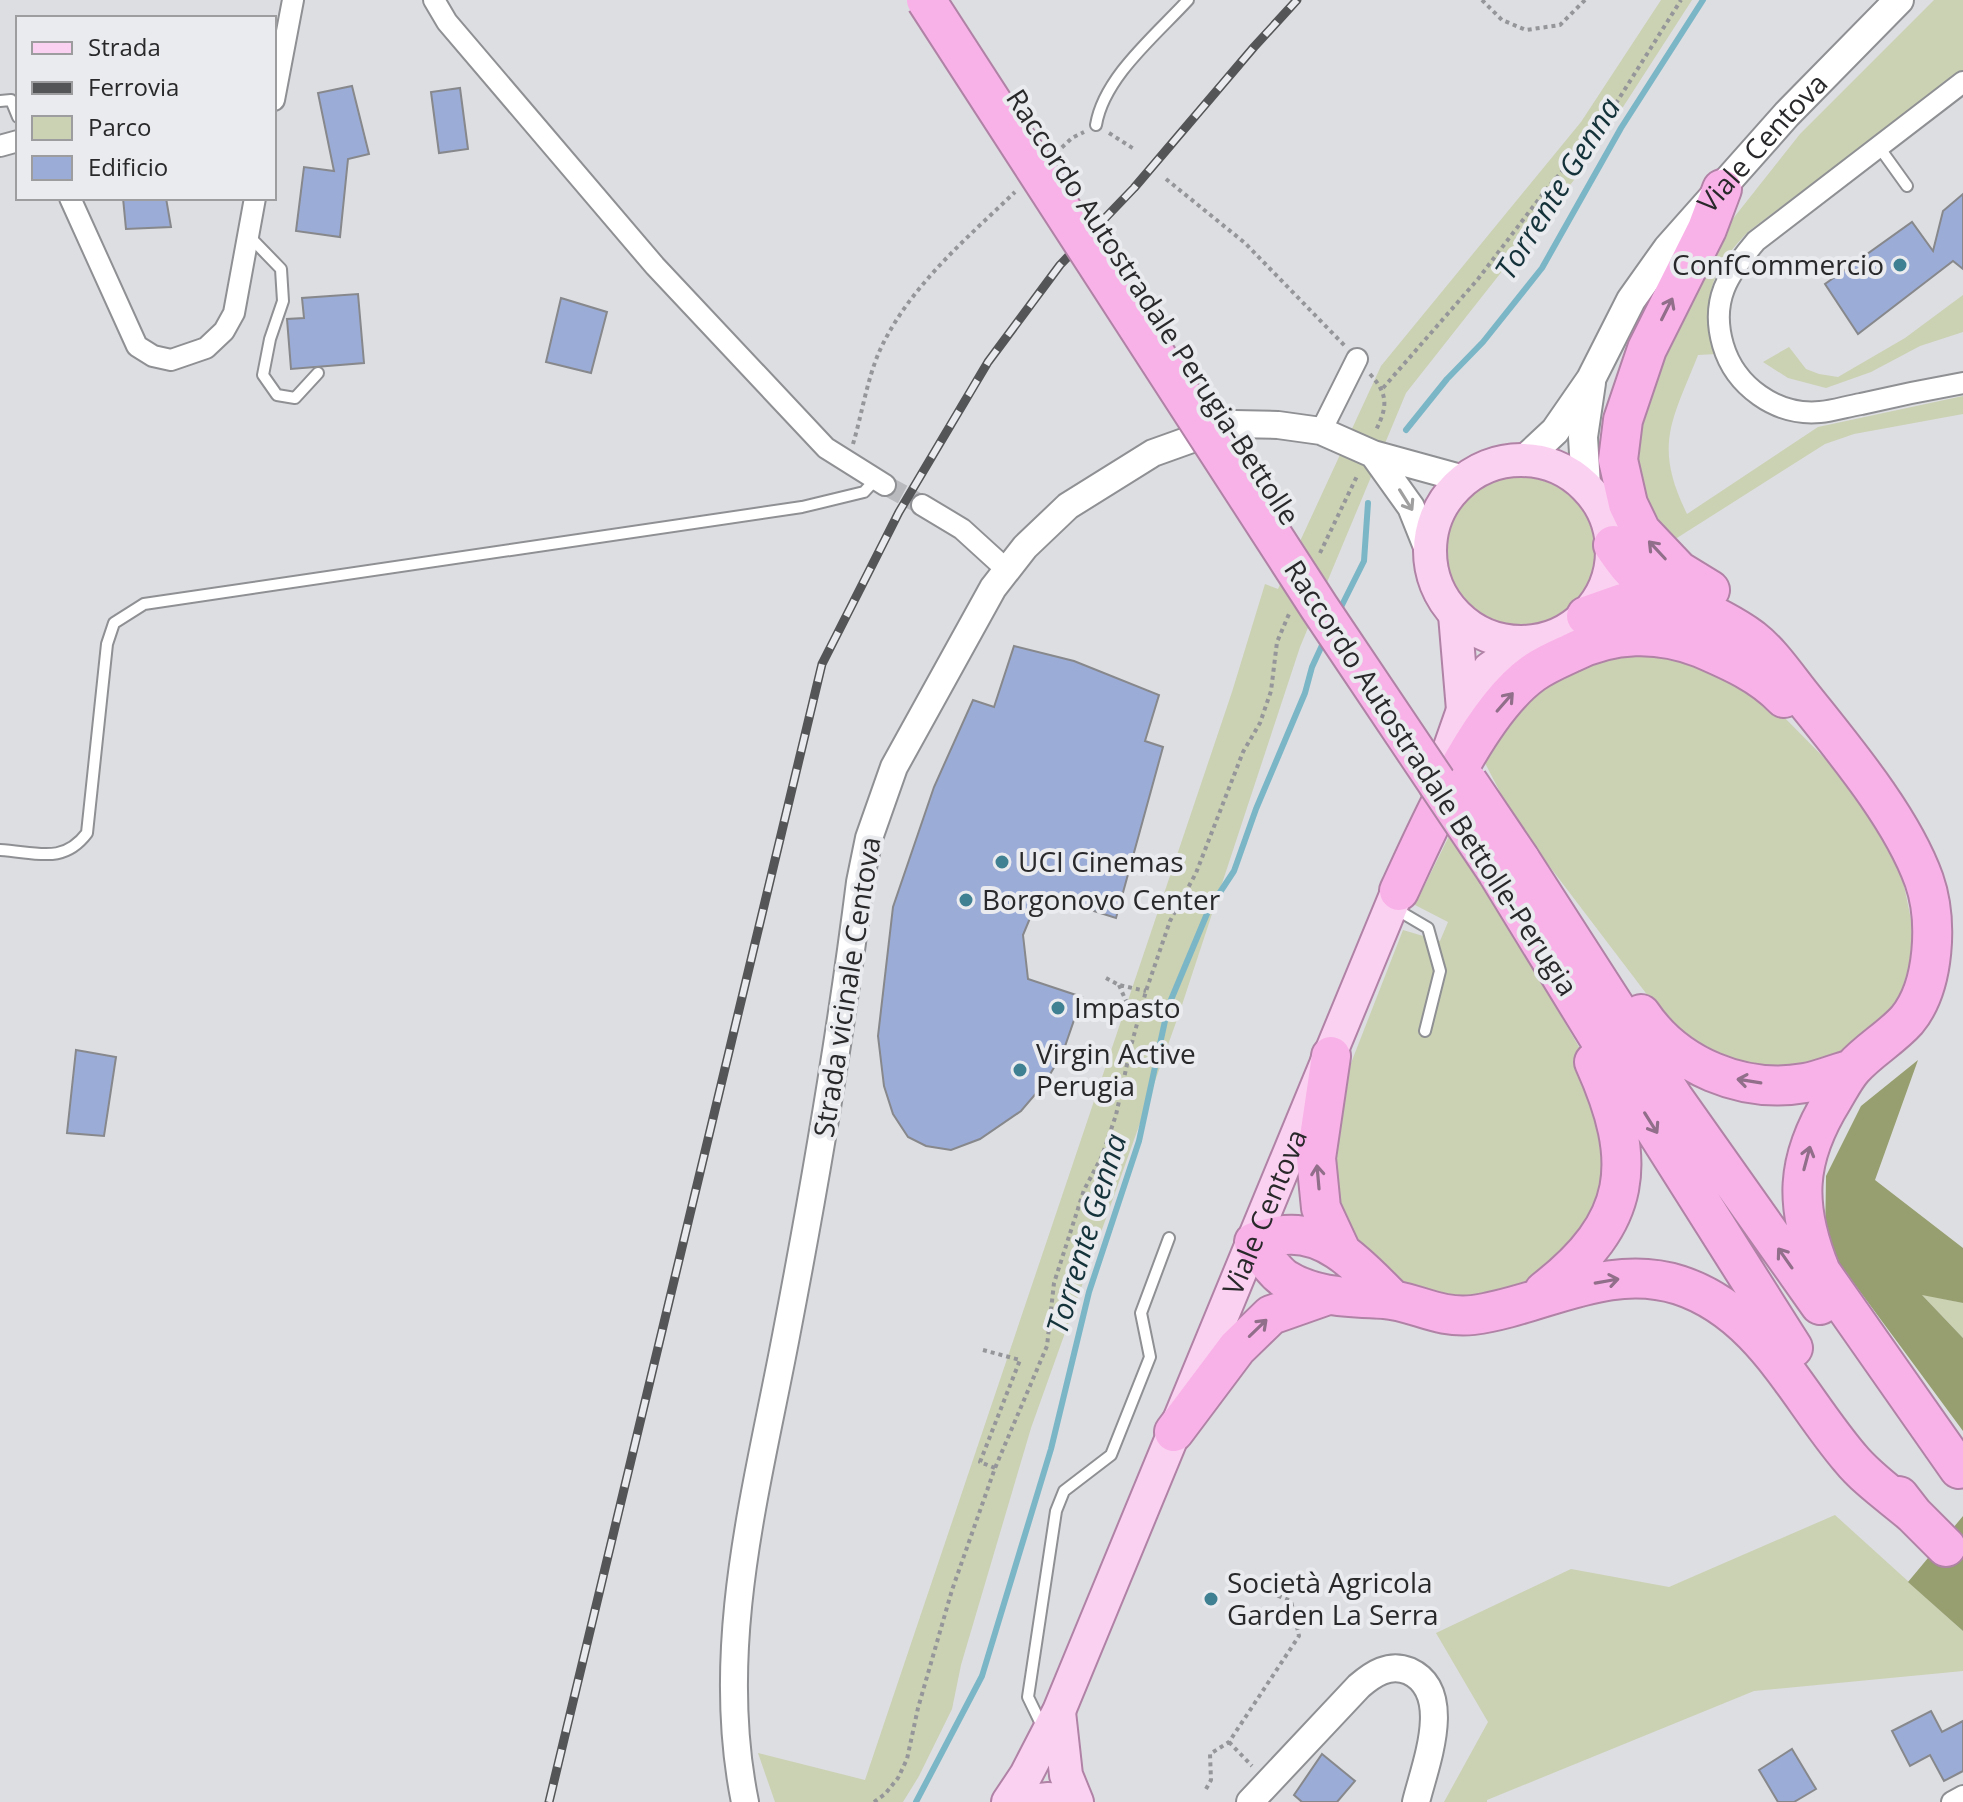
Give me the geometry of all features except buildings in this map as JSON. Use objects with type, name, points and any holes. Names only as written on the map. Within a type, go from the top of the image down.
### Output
[{"type":"highway","name":"Raccordo Autostradale Bettolle-Perugia","points":[[926,0],[1319,607],[1508,873],[1767,1308],[1841,1420],[1913,1514],[1946,1547]]},
{"type":"highway","name":"Raccordo Autostradale Perugia-Bettolle","points":[[954,0],[1331,582],[1508,873],[1872,1375],[1961,1471]]},
{"type":"highway","points":[[1722,189],[1707,229],[1647,349],[1623,420],[1618,460],[1628,504],[1641,531],[1679,571],[1729,601],[1785,651],[1841,746],[1908,845],[1924,879],[1932,908],[1933,943],[1927,977],[1910,1016],[1886,1042],[1852,1069],[1820,1121],[1804,1163],[1802,1211],[1810,1245],[1821,1272],[1961,1471]]},
{"type":"highway","points":[[1613,545],[1627,565],[1644,580],[1729,623],[1756,641],[1841,746]]},
{"type":"highway","points":[[1586,616],[1623,603],[1670,606],[1709,613]]},
{"type":"highway","points":[[1395,899],[1432,820],[1489,721],[1532,674],[1591,643],[1620,637],[1657,636],[1684,642],[1728,660],[1770,684],[1805,720],[1841,746]]},
{"type":"highway","points":[[1508,873],[1563,900],[1646,1021],[1680,1055],[1712,1073],[1741,1081],[1776,1085],[1805,1083],[1852,1069]]},
{"type":"highway","points":[[1508,873],[1527,941],[1596,1066],[1607,1093],[1621,1146],[1621,1177],[1613,1213],[1596,1243],[1571,1270],[1532,1300]]},
{"type":"highway","points":[[1331,1056],[1316,1158],[1321,1208],[1341,1251]]},
{"type":"highway","points":[[1393,1300],[1341,1251],[1309,1237],[1286,1235],[1254,1242],[1284,1279],[1325,1296],[1393,1300],[1431,1312],[1468,1316],[1625,1278],[1648,1278],[1679,1285],[1714,1301],[1744,1322],[1777,1359],[1851,1460],[1913,1514]]},
{"type":"highway","points":[[1174,1432],[1237,1348],[1271,1315],[1325,1296]]},
{"type":"main road","name":"Viale Centova","points":[[1591,379],[1631,300],[1668,248],[1787,114],[1899,0]]},
{"type":"main road","points":[[1525,459],[1555,431],[1591,379]]},
{"type":"main road","points":[[1586,486],[1583,437],[1591,379]]},
{"type":"main road","points":[[1525,459],[1558,467],[1586,486],[1609,523],[1613,545],[1611,571],[1602,595],[1586,616],[1569,629],[1549,638],[1528,642],[1501,641],[1476,631],[1455,615],[1436,586],[1429,552],[1433,524],[1445,499],[1464,479],[1482,467],[1525,459]]},
{"type":"main road","points":[[1455,615],[1463,710]]},
{"type":"main road","points":[[1463,710],[1489,669],[1528,642]]},
{"type":"main road","name":"Viale Centova","points":[[1008,1802],[1026,1775],[1052,1723],[1254,1242],[1395,899],[1463,710]]},
{"type":"main road","name":"Viale Centova","points":[[1052,1723],[1077,1802]]},
{"type":"main road","points":[[1021,1802],[1049,1799],[1064,1802]]},
{"type":"street","points":[[276,89],[293,0]]},
{"type":"street","points":[[434,0],[447,22],[655,266],[826,448],[881,482]]},
{"type":"street","points":[[1963,82],[1756,241],[1736,265],[1721,294],[1717,324],[1727,360],[1740,379],[1778,406],[1818,413],[1963,383]]},
{"type":"street","points":[[71,200],[137,346],[153,356],[171,360],[206,348],[224,331],[234,313],[255,200]]},
{"type":"street","points":[[1321,431],[1357,359]]},
{"type":"street","name":"Strada vicinale Centova","points":[[745,1802],[735,1721],[734,1656],[743,1563],[821,1151],[869,838],[894,767],[993,588],[1025,547],[1068,506],[1153,453],[1234,424],[1278,425],[1321,431],[1369,454],[1464,479]]},
{"type":"street","points":[[1369,454],[1411,507],[1429,552]]},
{"type":"street","points":[[922,505],[962,529],[1007,570]]},
{"type":"street","points":[[1259,1792],[1359,1686],[1377,1671],[1401,1668],[1419,1676],[1428,1688],[1435,1707],[1433,1732],[1416,1802]]},
{"type":"street","points":[[1952,1802],[1963,1796]]},
{"type":"lane","points":[[1096,125],[1099,109],[1112,84],[1188,0]]},
{"type":"lane","points":[[0,101],[11,100],[16,112]]},
{"type":"lane","points":[[1879,147],[1907,186]]},
{"type":"lane","points":[[248,236],[281,269],[283,301],[270,339],[263,375],[277,395],[295,398],[318,373]]},
{"type":"lane","points":[[0,850],[62,854],[77,847],[87,833],[107,644],[114,623],[144,604],[802,507],[864,492],[881,482]]},
{"type":"lane","points":[[1395,899],[1428,928],[1440,971],[1425,1031]]},
{"type":"lane","points":[[1052,1723],[1028,1697],[1056,1511],[1064,1491],[1111,1455],[1150,1357],[1141,1313],[1169,1238]]},
{"type":"path","points":[[1482,0],[1502,20],[1526,30],[1560,25],[1585,0]]},
{"type":"path","points":[[1316,560],[1369,454],[1385,412],[1383,388],[1478,279],[1545,191],[1603,124],[1681,0]]},
{"type":"path","points":[[1052,157],[1072,138],[1096,125],[1134,149]]},
{"type":"path","points":[[1166,179],[1245,243],[1357,359]]},
{"type":"path","points":[[849,462],[880,351],[911,298],[1023,185]]},
{"type":"path","points":[[874,1802],[898,1778],[907,1759],[918,1708],[952,1590],[995,1468],[1047,1346],[1054,1283],[1084,1190],[1102,1156],[1116,1115],[1146,991],[1170,921],[1196,873],[1243,752],[1260,723],[1271,691],[1277,642],[1291,611]]},
{"type":"path","points":[[1106,978],[1119,985],[1146,991]]},
{"type":"path","points":[[1119,985],[1126,1001],[1141,1006]]},
{"type":"path","points":[[983,1350],[1020,1360],[980,1462],[995,1468]]},
{"type":"path","points":[[1206,1789],[1211,1780],[1210,1754],[1229,1742],[1299,1636],[1291,1601],[1257,1587]]},
{"type":"path","points":[[1229,1742],[1259,1792]]},
{"type":"green space","points":[[1661,0],[1692,0],[1585,166],[1406,393],[1300,647],[1179,1014],[1031,1428],[961,1665],[952,1709],[903,1802],[775,1802],[758,1753],[865,1780],[1232,692],[1265,584],[1278,589],[1381,366],[1581,122]]},
{"type":"green space","points":[[1934,0],[1963,0],[1963,70],[1749,231],[1726,258],[1712,287],[1709,303],[1708,319],[1716,354],[1698,355],[1681,398],[1670,433],[1671,469],[1687,514],[1818,427],[1963,396],[1963,414],[1854,434],[1825,444],[1669,543],[1643,504],[1636,469],[1636,428],[1656,355],[1724,230],[1800,134]]},
{"type":"green space","points":[[1963,295],[1963,332],[1920,346],[1871,372],[1826,388],[1788,378],[1763,362],[1789,347],[1806,369],[1838,377],[1905,338]]},
{"type":"green space","points":[[1520,477],[1549,483],[1573,499],[1589,523],[1595,552],[1589,581],[1573,605],[1549,621],[1520,627],[1491,621],[1467,605],[1451,581],[1445,552],[1451,523],[1467,499],[1491,483]]},
{"type":"green space","points":[[1648,650],[1728,670],[1773,706],[1844,778],[1899,861],[1916,944],[1894,1015],[1848,1048],[1795,1070],[1724,1064],[1677,1034],[1515,821],[1485,763],[1524,700],[1570,668]]},
{"type":"green space","points":[[1453,828],[1587,1061],[1612,1146],[1603,1205],[1572,1260],[1513,1295],[1445,1300],[1382,1277],[1347,1231],[1328,1181],[1337,1099],[1403,930],[1440,941],[1448,922],[1415,905]]},
{"type":"green space","points":[[1918,1060],[1875,1180],[1963,1248],[1963,1303],[1922,1295],[1963,1338],[1963,1431],[1825,1244],[1826,1176],[1861,1106]]},
{"type":"green space","points":[[1921,1294],[1963,1303],[1963,1338]]},
{"type":"green space","points":[[1835,1515],[1963,1631],[1963,1671],[1754,1691],[1487,1802],[1444,1802],[1488,1722],[1436,1633],[1571,1569],[1669,1587]]},
{"type":"green space","points":[[1963,1516],[1963,1631],[1908,1582]]},
{"type":"waterway","name":"Torrente Genna","points":[[1406,430],[1542,268],[1621,128],[1703,0]]},
{"type":"waterway","name":"Torrente Genna","points":[[1338,613],[1364,561],[1368,503]]},
{"type":"waterway","name":"Torrente Genna","points":[[916,1802],[982,1676],[1051,1449],[1089,1292],[1139,1141],[1168,1007],[1209,909],[1234,871],[1324,641]]},
{"type":"tunnel","points":[[885,485],[922,505]]},
{"type":"railway","points":[[549,1802],[822,664],[899,512],[988,362],[1060,265],[1134,188],[1297,0]]},
{"type":"place","name":"ConfCommercio","points":[[1900,265]]},
{"type":"place","name":"UCI Cinemas","points":[[1002,862]]},
{"type":"place","name":"Borgonovo Center","points":[[966,900]]},
{"type":"place","name":"Impasto","points":[[1058,1008]]},
{"type":"place","name":"Virgin Active Perugia","points":[[1020,1070]]},
{"type":"place","name":"Società Agricola Garden La Serra","points":[[1211,1599]]}]
